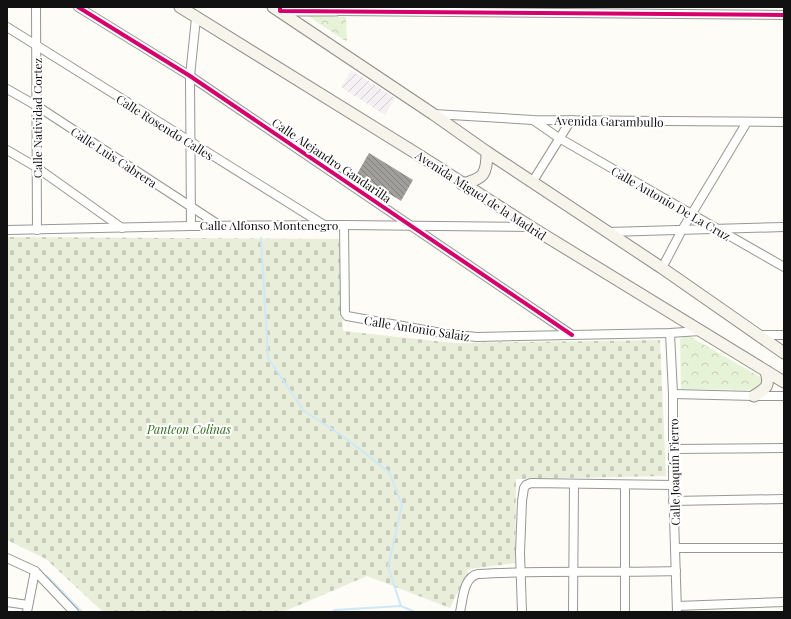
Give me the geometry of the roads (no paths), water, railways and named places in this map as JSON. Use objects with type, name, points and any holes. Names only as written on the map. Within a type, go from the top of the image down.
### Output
[{"type":"main road","name":"Avenida Miguel de la Madrid","points":[[180,7],[422,157],[531,227],[784,382]]},
{"type":"main road","points":[[277,8],[487,152],[533,181],[662,268],[784,353]]},
{"type":"main road","points":[[462,184],[475,181],[482,176],[487,167],[487,152]]},
{"type":"main road","points":[[754,396],[764,390],[767,385],[768,380],[766,371]]},
{"type":"street","name":"Calle Natividad Cortez","points":[[36,7],[37,230]]},
{"type":"street","name":"Calle Alejandro Gandarilla","points":[[78,7],[190,76],[572,335]]},
{"type":"street","points":[[277,8],[784,14]]},
{"type":"street","points":[[191,226],[190,76],[196,18]]},
{"type":"street","name":"Calle Rosendo Calles","points":[[7,27],[324,225]]},
{"type":"street","name":"Calle Luis Cabrera","points":[[7,89],[36,106],[219,226]]},
{"type":"street","name":"Avenida Garambullo","points":[[433,114],[533,120],[784,122]]},
{"type":"street","name":"Calle Antonio De La Cruz","points":[[533,120],[559,138],[784,267]]},
{"type":"street","points":[[533,181],[571,120]]},
{"type":"street","points":[[662,268],[682,230],[747,122]]},
{"type":"street","points":[[7,150],[36,167],[122,228]]},
{"type":"street","name":"Calle Alfonso Montenegro","points":[[7,230],[324,225],[531,227]]},
{"type":"street","name":"Calle Antonio Salaiz","points":[[344,225],[345,313],[347,316],[461,336],[493,337],[700,331]]},
{"type":"street","points":[[608,232],[784,227]]},
{"type":"street","name":"Calle Joaquín Fierro","points":[[670,333],[673,394],[673,501],[676,548],[677,609]]},
{"type":"street","points":[[759,335],[784,335]]},
{"type":"street","points":[[673,394],[784,396]]},
{"type":"street","points":[[673,449],[784,448]]},
{"type":"street","points":[[522,612],[522,501],[524,488],[526,485],[531,483],[673,485]]},
{"type":"street","points":[[573,612],[574,484]]},
{"type":"street","points":[[625,485],[625,612]]},
{"type":"street","points":[[673,501],[784,500]]},
{"type":"street","points":[[676,548],[784,548]]},
{"type":"street","points":[[7,558],[35,571],[74,612]]},
{"type":"street","points":[[7,602],[28,609],[35,571]]},
{"type":"street","points":[[460,612],[467,581],[473,575],[521,571],[676,571]]},
{"type":"street","points":[[677,609],[784,602]]},
{"type":"waterway","points":[[261,238],[268,358],[304,411],[344,437],[389,472],[402,505],[388,567],[401,606]]},
{"type":"waterway","points":[[43,574],[49,578],[82,612]]},
{"type":"waterway","points":[[332,612],[335,610],[401,606],[415,612]]},
{"type":"park label","name":"Panteon Colinas","points":[[189,429]]}]
